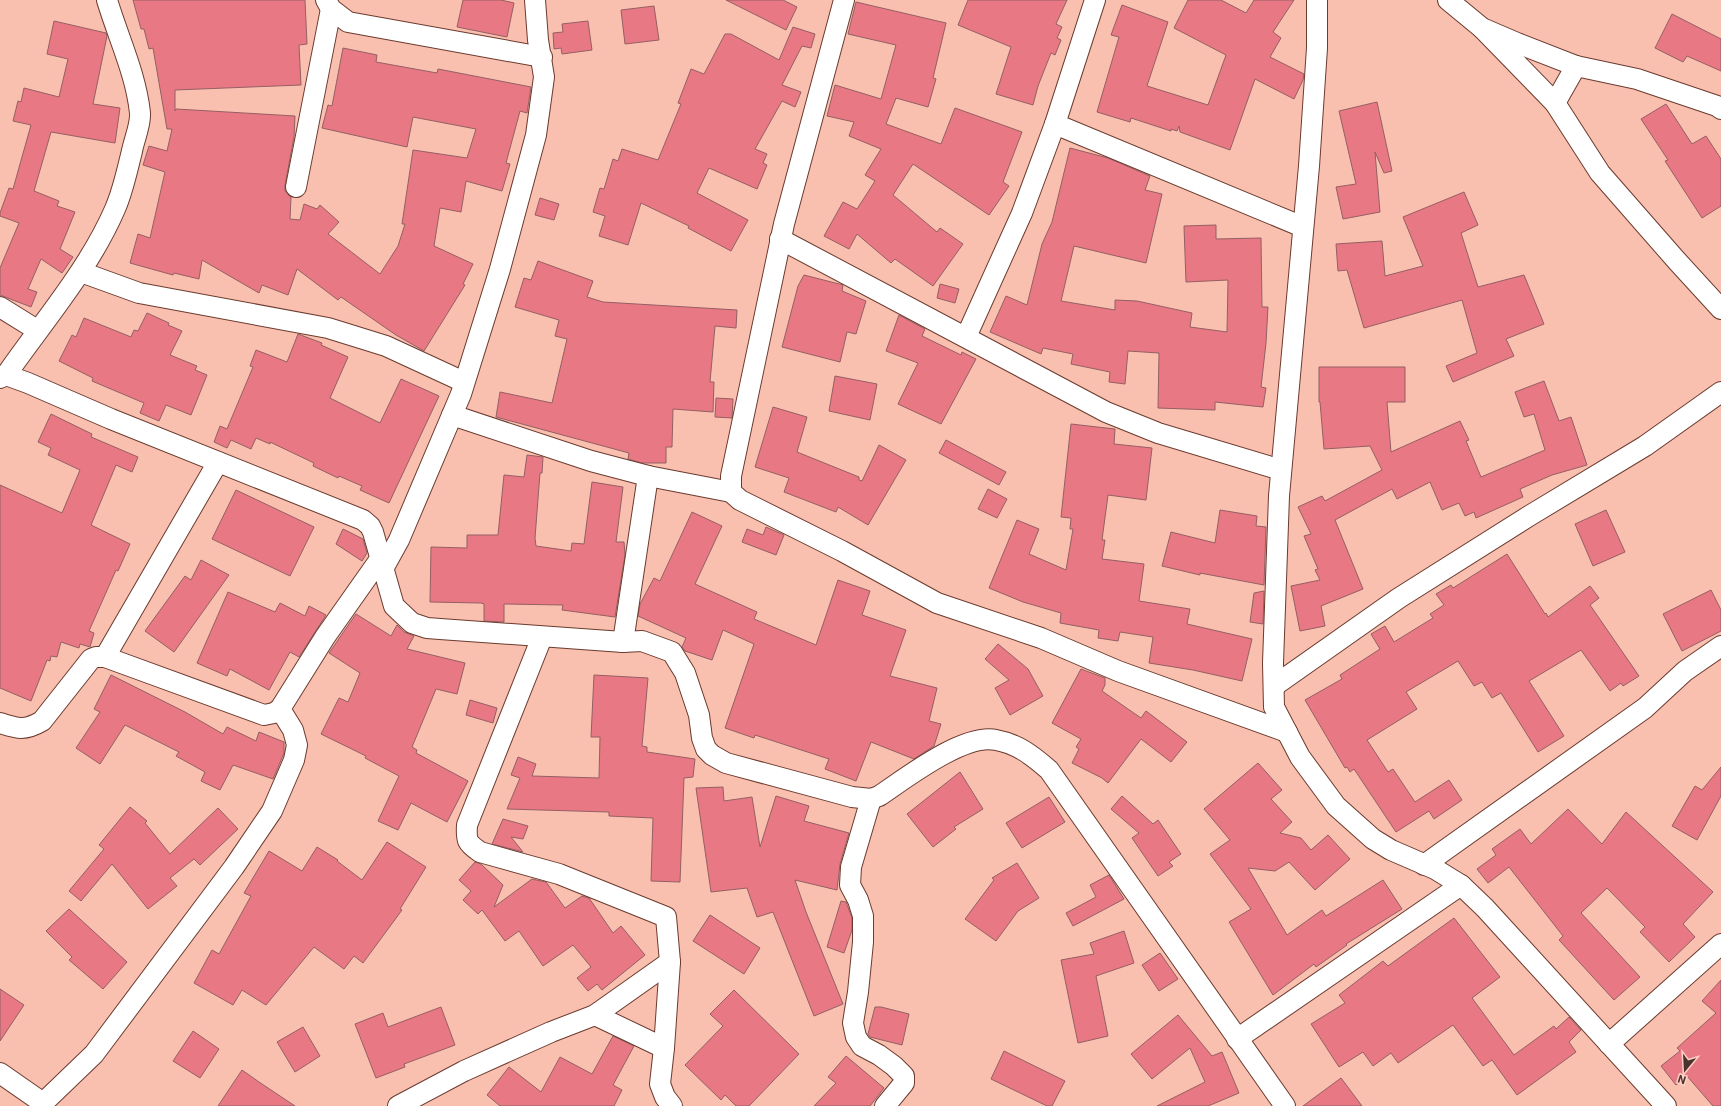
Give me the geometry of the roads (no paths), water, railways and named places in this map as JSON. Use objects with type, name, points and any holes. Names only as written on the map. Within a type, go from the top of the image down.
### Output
[{"type":"street","points":[[107,0],[118,36],[134,78],[140,115],[123,186],[115,209],[81,272],[3,377],[28,383],[111,419],[363,520],[370,526],[373,532],[394,606],[412,623],[427,628],[542,637],[623,642],[642,640],[672,652],[685,673],[699,715],[702,738],[706,749],[712,755],[726,763],[852,797],[871,799],[879,796],[938,758],[973,741],[995,740],[1020,748],[1034,757],[1049,770],[1285,1106]]},
{"type":"street","points":[[0,723],[14,728],[25,729],[42,722],[91,659],[96,657],[105,657],[264,715],[274,713],[280,708],[325,637],[400,540],[452,415],[464,382],[500,269],[536,134],[544,77],[542,57],[538,40],[535,0]]},
{"type":"street","points":[[731,492],[731,476],[780,239],[844,0]]},
{"type":"street","points":[[966,337],[1022,213],[1055,124],[1095,0]]},
{"type":"street","points":[[1317,0],[1317,48],[1282,470],[1278,536],[1274,707],[1300,757],[1336,806],[1373,839],[1391,850],[1424,864],[1461,886],[1485,908],[1666,1106]]},
{"type":"street","points":[[1448,0],[1482,28],[1555,103],[1600,173],[1677,262],[1721,309]]},
{"type":"street","points":[[328,5],[348,22],[542,57]]},
{"type":"street","points":[[296,187],[328,5]]},
{"type":"street","points":[[1482,28],[1576,66],[1638,79],[1717,106],[1721,109]]},
{"type":"street","points":[[1555,103],[1576,66]]},
{"type":"street","points":[[1055,124],[1303,228]]},
{"type":"street","points":[[780,239],[1106,412],[1158,433],[1282,470]]},
{"type":"street","points":[[81,272],[139,293],[188,304],[328,328],[386,346],[464,382]]},
{"type":"street","points":[[0,307],[37,330]]},
{"type":"street","points":[[1274,686],[1399,598],[1529,516],[1645,446],[1721,392]]},
{"type":"street","points":[[452,415],[591,461],[648,476],[731,492],[740,500],[842,551],[937,603],[1041,638],[1118,671],[1287,732]]},
{"type":"street","points":[[105,657],[218,462]]},
{"type":"street","points":[[623,642],[648,476]]},
{"type":"street","points":[[542,637],[467,825],[466,838],[470,845],[480,852],[559,874],[666,917],[670,962],[660,1084],[665,1097],[672,1106]]},
{"type":"street","points":[[1424,864],[1645,708],[1684,671],[1721,646]]},
{"type":"street","points":[[0,1073],[42,1104],[94,1054],[234,867],[272,811],[294,760],[297,745],[293,730],[280,708]]},
{"type":"street","points":[[871,799],[851,867],[850,885],[858,900],[863,916],[863,942],[853,1023],[856,1037],[862,1046],[879,1055],[894,1066],[904,1076],[904,1082],[885,1106]]},
{"type":"street","points":[[1237,1039],[1461,886]]},
{"type":"street","points":[[1609,1044],[1721,944]]},
{"type":"street","points":[[398,1106],[464,1071],[551,1032],[595,1015],[670,962]]},
{"type":"street","points":[[595,1015],[664,1048]]}]
